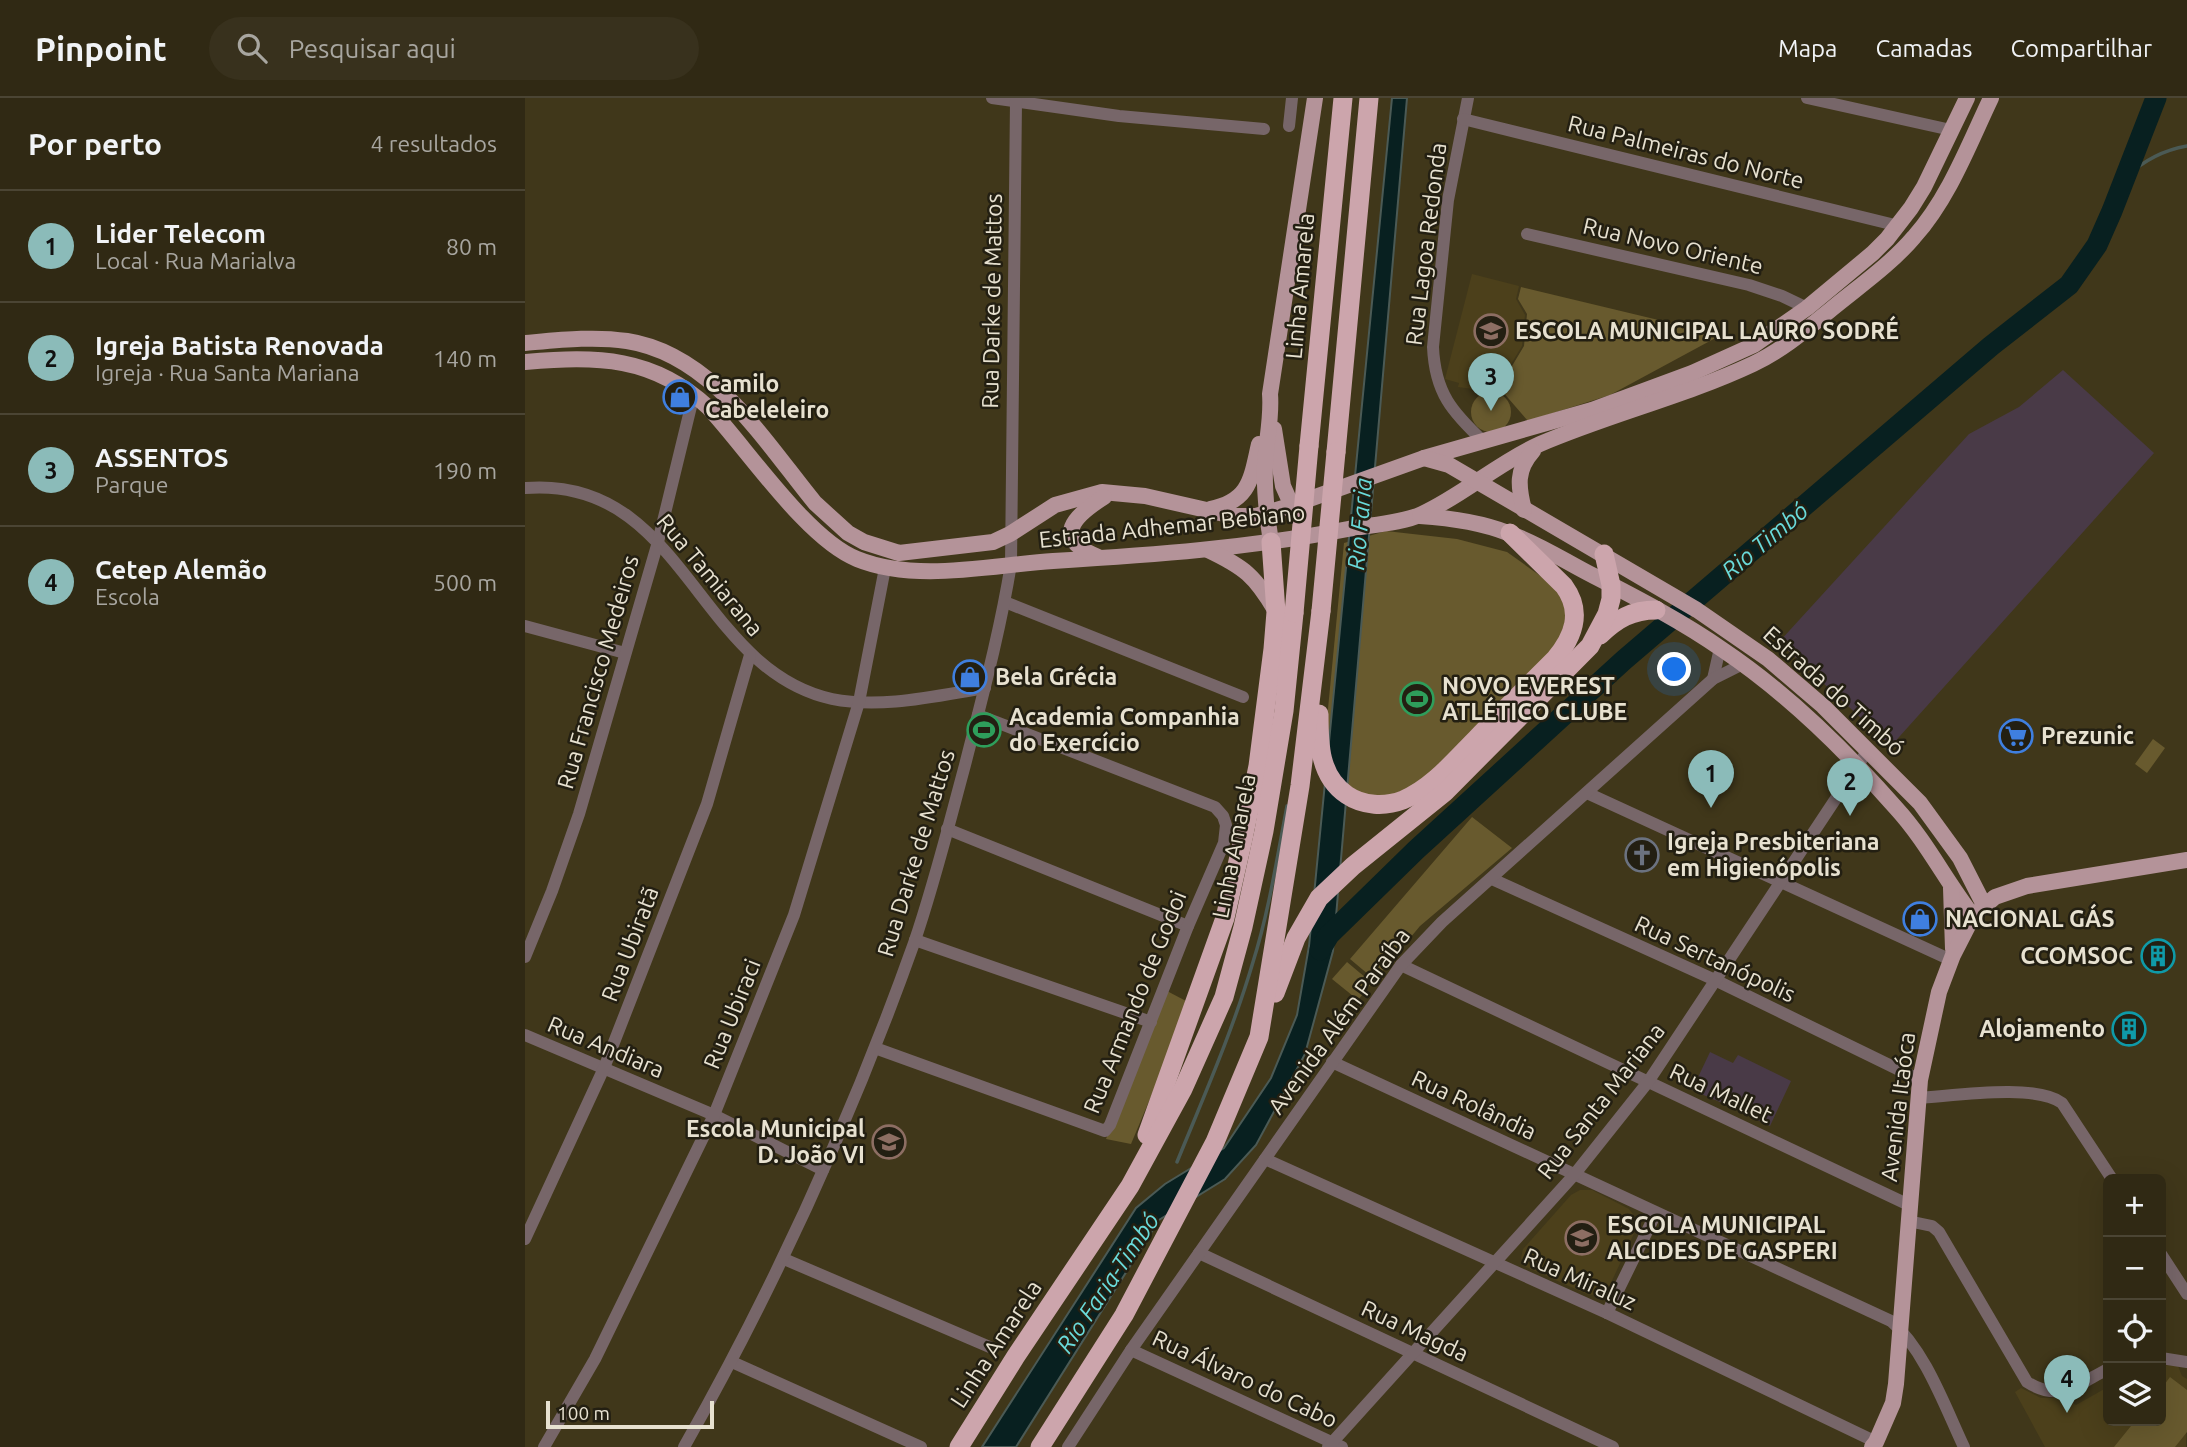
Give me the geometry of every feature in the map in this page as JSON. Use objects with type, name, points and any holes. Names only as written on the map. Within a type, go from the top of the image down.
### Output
[{"type":"highway","name":"Linha Amarela","points":[[958,1447],[1130,1186],[1183,1089],[1227,985],[1246,916],[1264,831],[1284,711],[1285,613],[1309,446],[1343,98]]},
{"type":"highway","points":[[1259,1037],[1300,786],[1321,611],[1369,98]]},
{"type":"highway","points":[[1313,675],[1319,707],[1323,765],[1332,782],[1350,797],[1364,803],[1386,804],[1401,801],[1431,782],[1555,659],[1572,634],[1576,621],[1571,595],[1510,533]]},
{"type":"highway","points":[[1271,542],[1285,613]]},
{"type":"highway","points":[[1590,646],[1607,614],[1611,598],[1604,554]]},
{"type":"highway","points":[[1040,1447],[1124,1315],[1215,1142],[1259,1037],[1296,937],[1319,898],[1353,866],[1445,792],[1616,621],[1640,610],[1660,612]]},
{"type":"highway","points":[[951,1447],[992,1393]]},
{"type":"main road","name":"Linha Amarela","points":[[1271,542],[1265,469],[1271,412],[1270,394],[1315,98]]},
{"type":"main road","name":"Estrada Adhemar Bebiano","points":[[525,343],[599,339],[627,341],[662,351],[685,363],[729,398],[815,503],[848,533],[864,542],[899,553],[993,542],[1055,505],[1102,492],[1145,496],[1241,517],[1267,514],[1424,458],[1593,410],[1723,360],[1754,345],[1807,307],[1873,253],[1899,226],[1924,187],[1966,98]]},
{"type":"main road","name":"Estrada Adhemar Bebiano","points":[[525,362],[572,359],[638,366],[668,377],[694,394],[722,422],[816,531],[856,559],[885,568],[930,570],[1209,550],[1372,525],[1420,516],[1539,445],[1744,368],[1774,354],[1892,259],[1917,235],[1955,172],[1991,98]]},
{"type":"main road","points":[[1203,510],[1234,502],[1249,481],[1270,394]]},
{"type":"main road","points":[[1271,412],[1283,486],[1290,506],[1310,536]]},
{"type":"main road","points":[[1524,510],[1519,489],[1520,469],[1539,445]]},
{"type":"main road","name":"Estrada do Timbó","points":[[1424,458],[1449,465],[1682,601],[1744,640],[1808,692],[1920,803],[1950,842],[1969,874],[1979,910]]},
{"type":"main road","points":[[1103,559],[1076,546],[1071,530],[1073,523],[1089,506],[1112,492]]},
{"type":"main road","name":"Estrada do Timbó","points":[[1420,516],[1465,521],[1510,533],[1660,612],[1732,656],[1818,728],[1856,765],[1918,833],[1951,888],[1979,910]]},
{"type":"main road","points":[[1209,550],[1228,559],[1253,577],[1285,613]]},
{"type":"main road","points":[[1732,656],[1744,640]]},
{"type":"main road","points":[[1969,874],[1983,885],[1991,887],[2027,886],[2187,860]]},
{"type":"main road","points":[[1979,910],[1995,897],[2027,886]]},
{"type":"main road","points":[[1951,888],[1952,958]]},
{"type":"main road","name":"Avenida Itaóca","points":[[1874,1444],[1893,1403],[1902,1331],[1920,1080],[1936,1003],[1952,958],[1979,910]]},
{"type":"street","points":[[992,98],[1018,99],[1091,112],[1264,130]]},
{"type":"street","points":[[1091,112],[1094,98]]},
{"type":"street","points":[[1289,126],[1292,98]]},
{"type":"street","name":"Rua Lagoa Redonda","points":[[1468,98],[1448,200],[1433,347],[1437,380],[1442,392],[1477,444]]},
{"type":"street","points":[[1807,98],[1951,130]]},
{"type":"street","name":"Rua Darke de Mattos","points":[[684,1447],[732,1362],[784,1259],[874,1048],[915,940],[985,688],[1011,564],[1018,99]]},
{"type":"street","name":"Rua Palmeiras do Norte","points":[[1464,119],[1899,226]]},
{"type":"street","name":"Rua Novo Oriente","points":[[1527,233],[1749,285],[1807,307]]},
{"type":"street","name":"Rua Francisco Medeiros","points":[[525,957],[579,814],[658,542],[694,394]]},
{"type":"street","name":"Rua Tamiarana","points":[[525,488],[569,489],[601,500],[622,511],[658,542],[750,655],[791,683],[830,698],[859,702],[893,702],[985,688]]},
{"type":"street","name":"Rua Ubiraci","points":[[544,1447],[595,1359],[714,1115],[794,915],[859,702],[885,568]]},
{"type":"street","points":[[1005,602],[1243,697]]},
{"type":"street","points":[[525,626],[625,653]]},
{"type":"street","name":"Rua Ubiratã","points":[[525,1239],[604,1068],[707,804],[750,655]]},
{"type":"street","points":[[1713,679],[1732,656]]},
{"type":"street","name":"Avenida Além Paraíba","points":[[1068,1447],[1131,1350],[1401,965],[1442,922],[1713,679],[1732,656]]},
{"type":"street","name":"Rua Armando de Godoi","points":[[874,1048],[1105,1131],[1110,1125],[1188,926],[1224,843],[1226,832],[1223,816],[1215,807],[978,715]]},
{"type":"street","name":"Rua Santa Mariana","points":[[1334,1446],[1413,1352],[1574,1175],[1648,1082],[1868,750]]},
{"type":"street","points":[[1587,793],[1778,883],[1952,958]]},
{"type":"street","points":[[947,829],[1188,926]]},
{"type":"street","name":"Rua Sertanópolis","points":[[1492,879],[1715,980],[1920,1080]]},
{"type":"street","points":[[915,940],[1151,1022]]},
{"type":"street","name":"Rua Mallet","points":[[1401,965],[1648,1082],[1932,1226],[1939,1232],[2027,1382],[2050,1393],[2065,1391],[2103,1371]]},
{"type":"street","name":"Rua Andiara","points":[[525,1035],[714,1115],[823,1170]]},
{"type":"street","name":"Rua Rolândia","points":[[1332,1062],[1884,1317],[1902,1331]]},
{"type":"street","points":[[1918,1098],[2032,1092],[2056,1099],[2062,1103],[2109,1174]]},
{"type":"street","name":"Rua Miraluz","points":[[1265,1160],[1607,1313],[1874,1444]]},
{"type":"street","points":[[1607,1313],[1656,1213]]},
{"type":"street","name":"Rua Magda","points":[[1199,1253],[1613,1447]]},
{"type":"street","points":[[784,1259],[992,1349]]},
{"type":"street","points":[[2166,1262],[2187,1294]]},
{"type":"street","points":[[1902,1331],[1921,1359],[1964,1447]]},
{"type":"street","name":"Rua Álvaro do Cabo","points":[[1131,1350],[1334,1446]]},
{"type":"street","points":[[2166,1360],[2187,1362]]},
{"type":"street","points":[[732,1362],[921,1447]]},
{"type":"shaded area","name":"ESCOLA MUNICIPAL LAURO SODRÉ","points":[[1472,274],[1519,286],[1516,299],[1525,315],[1522,346],[1505,374],[1480,390],[1458,387],[1459,383],[1445,379]]},
{"type":"shaded area","points":[[1521,287],[1721,335],[1610,395],[1528,421],[1496,384],[1506,376],[1524,346],[1527,314],[1518,299]]},
{"type":"shaded area","points":[[2063,370],[2154,453],[1891,746],[1779,642],[1969,434],[2019,407]]},
{"type":"shaded area","points":[[1491,392],[1505,398],[1511,412],[1505,426],[1491,432],[1477,426],[1471,412],[1477,398]]},
{"type":"shaded area","name":"NOVO EVEREST ATLÉTICO CLUBE","points":[[1386,531],[1457,539],[1507,552],[1556,587],[1568,610],[1558,649],[1418,785],[1379,799],[1349,791],[1324,750],[1344,543]]},
{"type":"shaded area","points":[[2153,739],[2165,748],[2147,773],[2135,764]]},
{"type":"shaded area","points":[[1472,817],[1512,848],[1420,926],[1375,980],[1350,959]]},
{"type":"shaded area","points":[[1347,962],[1372,983],[1358,1000],[1332,979]]},
{"type":"shaded area","points":[[1167,991],[1186,1001],[1183,1020],[1131,1144],[1106,1139]]},
{"type":"shaded area","points":[[1710,1052],[1733,1063],[1738,1055],[1791,1081],[1770,1126],[1753,1118],[1750,1111],[1742,1107],[1736,1109],[1692,1090]]},
{"type":"shaded area","name":"ESCOLA MUNICIPAL ALCIDES DE GASPERI","points":[[1580,1190],[1592,1190],[1629,1209],[1636,1218],[1637,1227],[1609,1287],[1600,1294],[1589,1295],[1526,1267],[1521,1258],[1523,1249],[1571,1195]]},
{"type":"shaded area","points":[[2166,1365],[2178,1366],[2182,1376],[2187,1379],[2186,1447],[2045,1447],[2015,1392],[2021,1388],[2041,1398],[2064,1398],[2076,1405],[2103,1390],[2103,1426],[2166,1426]]},
{"type":"shaded area","points":[[2170,1377],[2187,1390],[2187,1432],[2175,1447],[2114,1447],[2131,1426],[2166,1426],[2166,1382]]},
{"type":"water","points":[[1392,98],[1407,98],[1333,951],[1305,1054],[1256,1145],[1225,1179],[1159,1220],[1016,1447],[982,1447],[1136,1208],[1165,1184],[1224,1148],[1271,1078],[1297,1015],[1309,946]]},
{"type":"waterway","name":"Rio Timbó","points":[[1320,950],[1329,935],[1416,850],[1624,660],[1991,346],[2069,285],[2097,245],[2156,98]]},
{"type":"waterway","points":[[2126,177],[2154,157],[2187,146]]},
{"type":"waterway","points":[[1177,1162],[1227,1038],[1259,943],[1287,806]]},
{"type":"place","name":"ESCOLA MUNICIPAL LAURO SODRÉ","points":[[1491,331]]},
{"type":"place","name":"Camilo Cabeleleiro","points":[[680,397]]},
{"type":"place","name":"ASSENTOS","points":[[1491,411]]},
{"type":"place","name":"Bela Grécia","points":[[970,677]]},
{"type":"place","name":"NOVO EVEREST ATLÉTICO CLUBE","points":[[1417,699]]},
{"type":"place","name":"Academia Companhia do Exercício","points":[[984,730]]},
{"type":"place","name":"Prezunic","points":[[2016,736]]},
{"type":"place","name":"Lider Telecom","points":[[1711,808]]},
{"type":"place","name":"Igreja Batista Renovada","points":[[1850,816]]},
{"type":"place","name":"Igreja Presbiteriana em Higienópolis","points":[[1642,855]]},
{"type":"place","name":"NACIONAL GÁS","points":[[1920,919]]},
{"type":"place","name":"CCOMSOC","points":[[2158,956]]},
{"type":"place","name":"Alojamento","points":[[2129,1029]]},
{"type":"place","name":"Escola Municipal D. João VI","points":[[889,1142]]},
{"type":"place","name":"ESCOLA MUNICIPAL ALCIDES DE GASPERI","points":[[1582,1238]]},
{"type":"place","name":"Cetep Alemão","points":[[2067,1413]]},
{"type":"water label","name":"Rio Faria","points":[[1360,524]]},
{"type":"water label","name":"Rio Faria-Timbó","points":[[1108,1283]]}]
